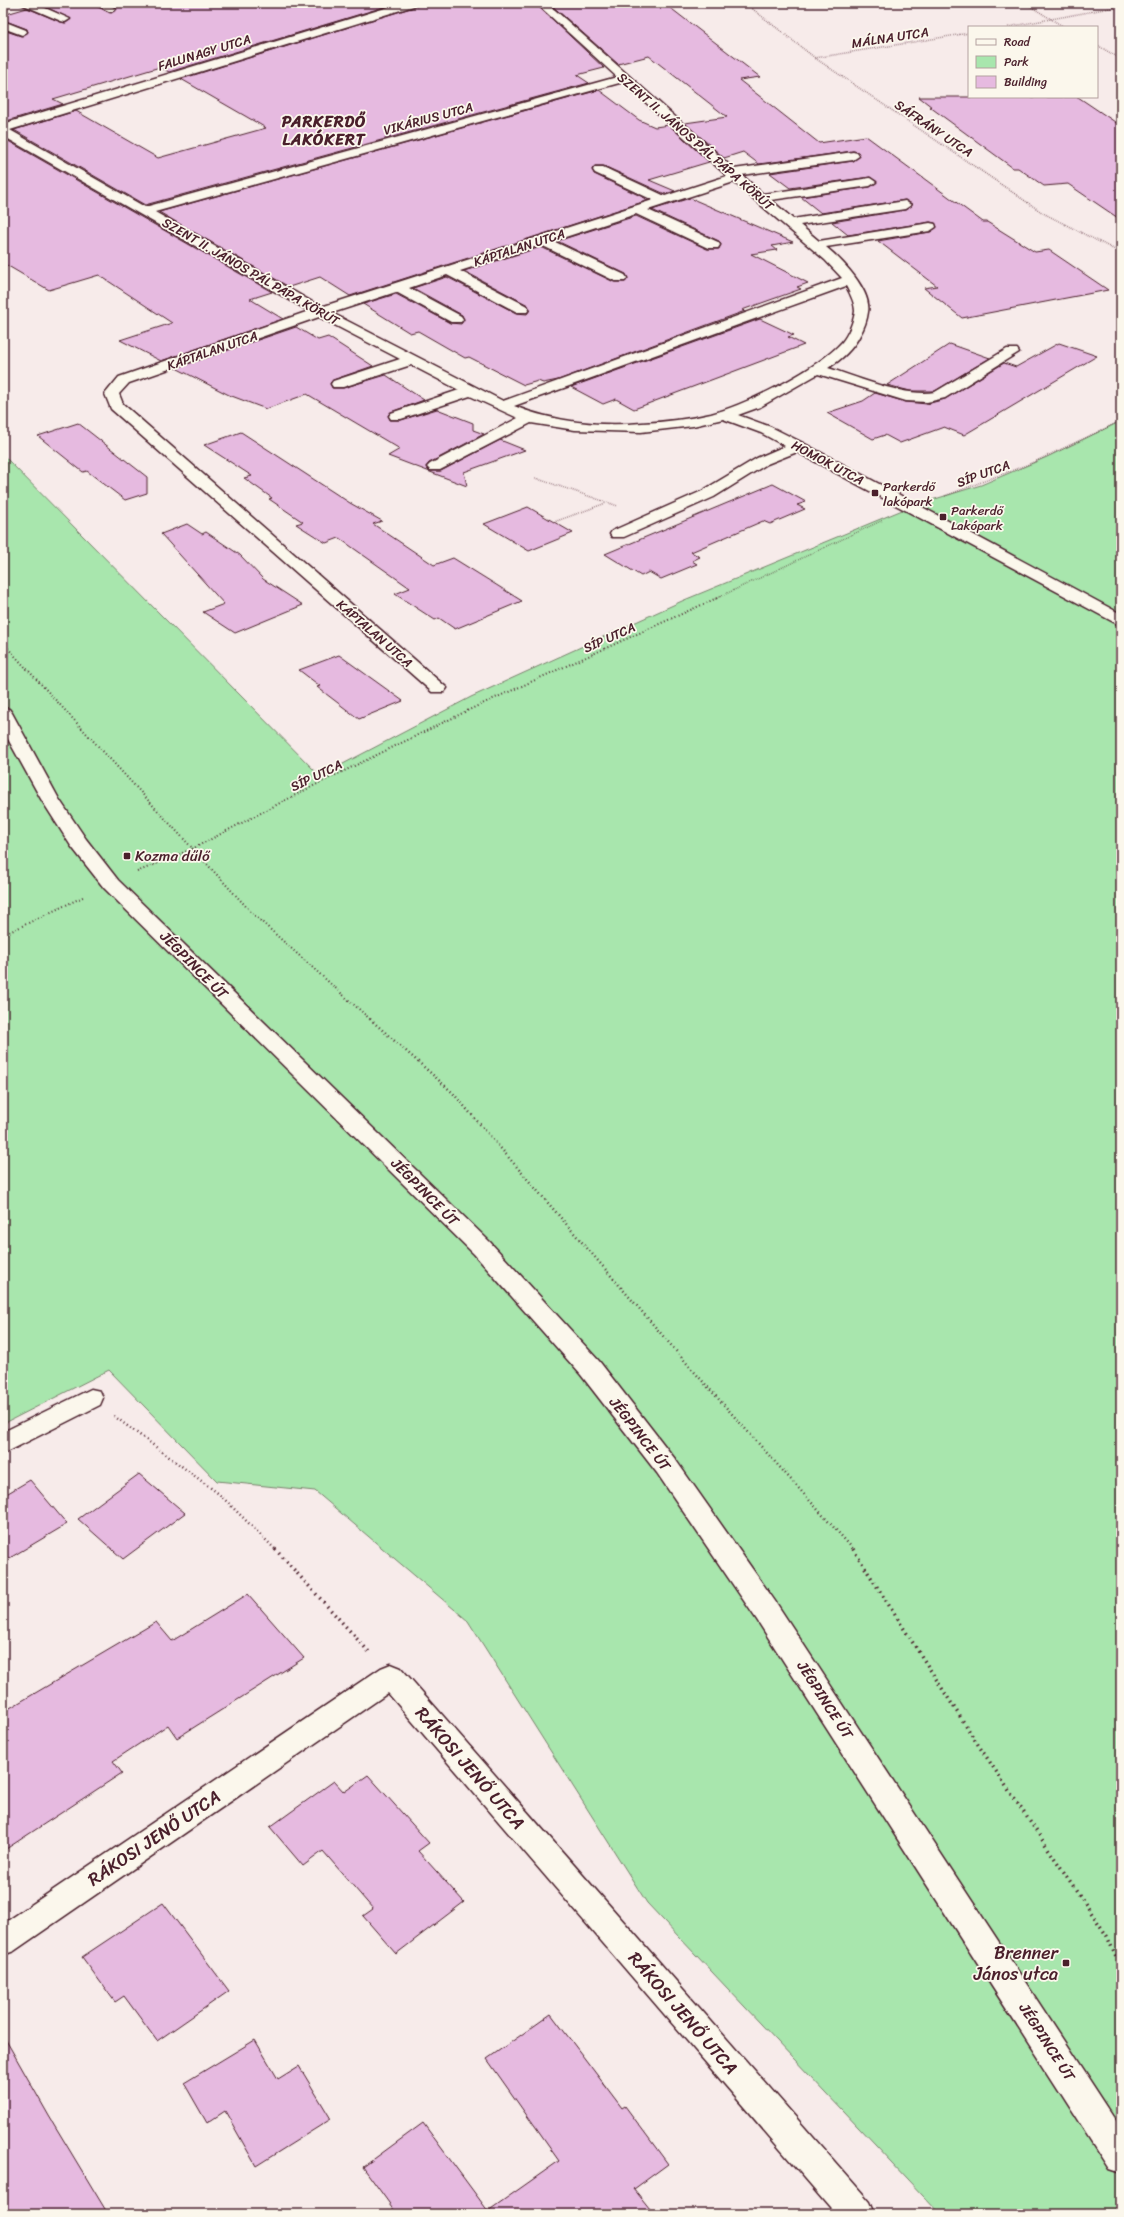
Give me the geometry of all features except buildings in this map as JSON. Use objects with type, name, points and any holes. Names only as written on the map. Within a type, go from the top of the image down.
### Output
[{"type":"street","points":[[24,3],[65,19]]},
{"type":"street","points":[[97,3],[110,9]]},
{"type":"street","name":"FALUNAGY UTCA","points":[[3,129],[413,3]]},
{"type":"street","name":"SZENT II. JÁNOS PÁL PÁPA KÖRÚT","points":[[3,129],[320,312],[471,391],[502,406],[531,417],[575,426],[641,428],[693,422],[716,417],[755,404],[830,361],[849,343],[857,328],[862,311],[857,293],[850,280],[830,257],[734,175],[541,3]]},
{"type":"street","points":[[3,24],[22,32]]},
{"type":"street","name":"VIKÁRIUS UTCA","points":[[145,211],[626,78]]},
{"type":"street","name":"KÁPTALAN UTCA","points":[[438,688],[116,406],[112,394],[124,380],[396,286],[637,209],[734,175],[853,156]]},
{"type":"street","points":[[599,170],[664,200]]},
{"type":"street","points":[[761,198],[870,182]]},
{"type":"street","points":[[790,222],[905,205]]},
{"type":"street","points":[[637,209],[713,245]]},
{"type":"street","points":[[816,245],[930,227]]},
{"type":"street","points":[[542,240],[620,278]]},
{"type":"street","points":[[448,270],[522,309]]},
{"type":"street","points":[[502,406],[850,280]]},
{"type":"street","points":[[396,286],[456,319]]},
{"type":"street","points":[[817,369],[911,398],[927,398],[940,395],[1012,352]]},
{"type":"street","points":[[398,353],[332,380],[412,360]]},
{"type":"street","points":[[396,416],[471,391]]},
{"type":"street","name":"HOMOK UTCA","points":[[722,414],[766,430],[798,446],[912,506],[1121,621]]},
{"type":"street","points":[[435,467],[531,417]]},
{"type":"street","points":[[618,534],[708,494],[762,461],[798,446]]},
{"type":"street","name":"JÉGPINCE ÚT","points":[[3,713],[50,799],[78,842],[111,884],[482,1248],[590,1368],[666,1466],[767,1612],[1121,2157]]},
{"type":"street","points":[[3,1444],[91,1398]]},
{"type":"street","name":"RÁKOSI JENŐ UTCA","points":[[3,1941],[391,1676],[846,2210]]},
{"type":"path","name":"SÁFRÁNY UTCA","points":[[745,3],[815,58],[1043,213],[1121,253]]},
{"type":"path","points":[[1025,3],[1062,26]]},
{"type":"path","points":[[1014,26],[1121,6]]},
{"type":"path","name":"MÁLNA UTCA","points":[[815,58],[968,33]]},
{"type":"path","points":[[1098,46],[1121,59]]},
{"type":"path","name":"SÍP UTCA","points":[[3,935],[111,884],[194,848],[299,793],[473,708],[699,607],[912,506],[981,485],[1047,458],[1121,421]]},
{"type":"path","points":[[535,478],[654,518]]},
{"type":"path","points":[[554,522],[607,503]]},
{"type":"path","points":[[3,643],[194,848],[254,915],[452,1092],[689,1366],[849,1542],[975,1740],[1107,1936],[1121,1968]]},
{"type":"path","points":[[91,1398],[219,1494],[277,1551],[391,1676]]},
{"type":"green space","points":[[1121,421],[1121,2214],[940,2214],[647,1903],[468,1621],[315,1491],[217,1481],[109,1370],[3,1424],[3,455],[320,776],[471,697],[682,601],[912,506],[981,485],[1047,457]]},
{"type":"place","name":"Parkerdő lakópark","points":[[875,493]]},
{"type":"place","name":"Parkerdő Lakópark","points":[[943,517]]},
{"type":"place","name":"Kozma dűlő","points":[[127,856]]},
{"type":"place","name":"Brenner János utca","points":[[1066,1963]]},
{"type":"district","name":"PARKERDŐ LAKÓKERT","points":[[324,130]]}]
